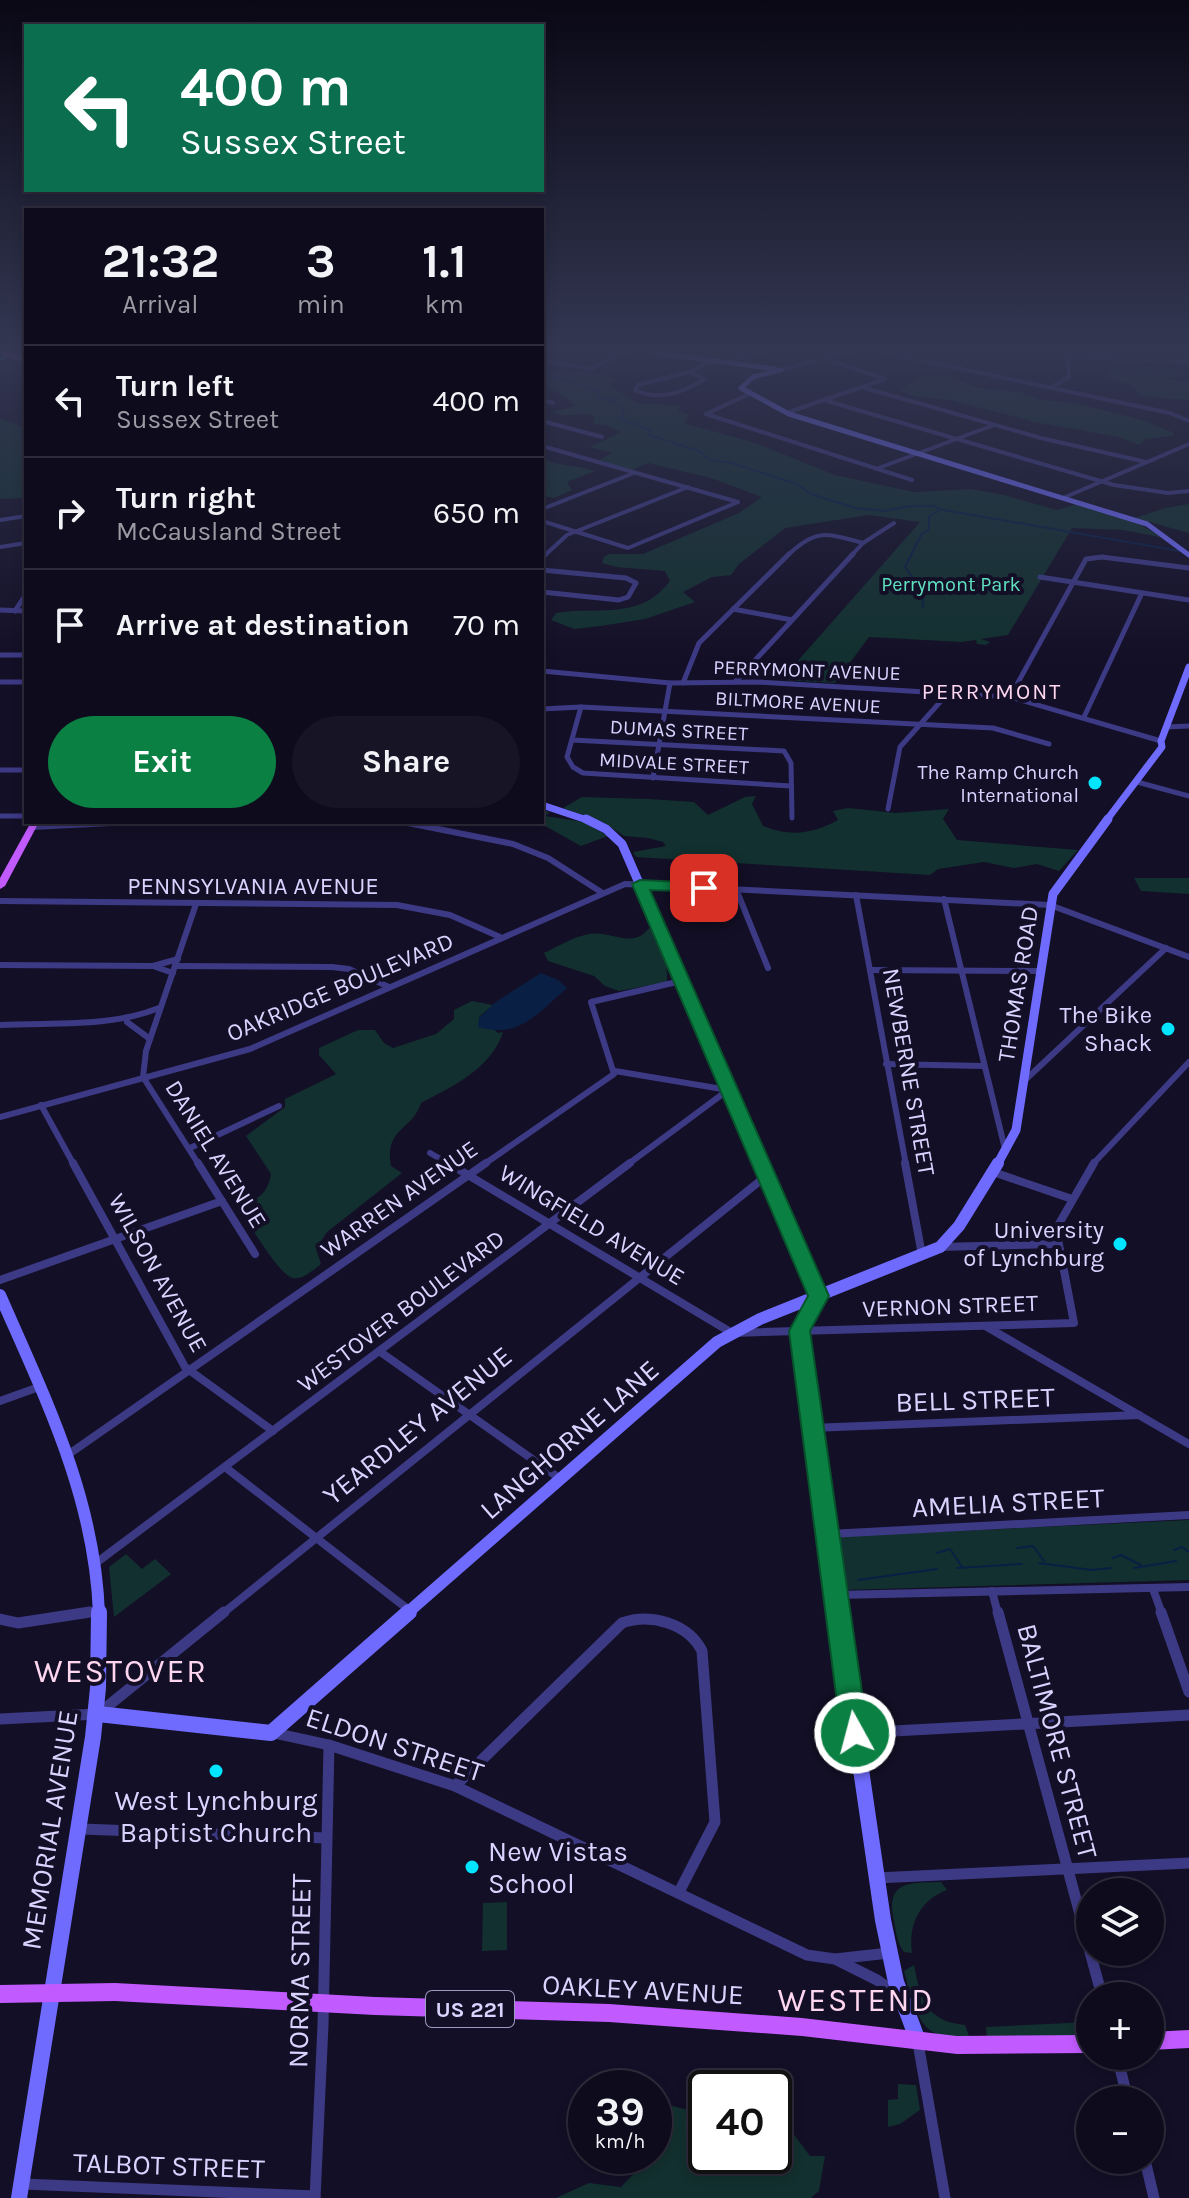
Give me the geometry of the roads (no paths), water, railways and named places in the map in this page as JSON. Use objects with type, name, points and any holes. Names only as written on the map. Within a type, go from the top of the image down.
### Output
[{"type":"main road","points":[[0,886],[33,824]]},
{"type":"main road","name":"OAKLEY AVENUE","points":[[0,1994],[115,1992],[322,2004],[609,2013],[802,2027],[918,2041],[1004,2046],[1076,2044]]},
{"type":"main road","points":[[1164,2040],[1189,2039]]},
{"type":"street","points":[[544,522],[627,548],[738,502],[572,455]]},
{"type":"street","points":[[831,455],[912,480]]},
{"type":"street","points":[[876,469],[913,455]]},
{"type":"street","points":[[922,455],[1147,524],[1189,555]]},
{"type":"street","points":[[1011,455],[1102,481],[1168,493],[1189,491]]},
{"type":"street","points":[[1115,455],[1146,462]]},
{"type":"street","points":[[1063,498],[1164,455]]},
{"type":"street","points":[[544,508],[636,473]]},
{"type":"street","points":[[544,556],[575,532],[688,487]]},
{"type":"street","points":[[0,520],[24,516]]},
{"type":"street","points":[[735,682],[863,543],[894,523]]},
{"type":"street","points":[[683,683],[699,643],[805,538],[831,534],[863,543]]},
{"type":"street","points":[[0,547],[24,543]]},
{"type":"street","points":[[1010,697],[1086,559],[1093,557],[1189,568]]},
{"type":"street","points":[[544,570],[626,578],[636,583],[628,597],[619,600],[544,592]]},
{"type":"street","points":[[1040,577],[1189,600]]},
{"type":"street","points":[[1084,717],[1142,593]]},
{"type":"street","points":[[15,611],[24,597]]},
{"type":"street","points":[[733,609],[792,620]]},
{"type":"street","points":[[0,610],[24,611]]},
{"type":"street","points":[[0,655],[24,655]]},
{"type":"street","name":"THOMAS ROAD","points":[[940,1247],[959,1226],[1016,1130],[1050,905],[1061,880],[1162,747],[1161,741],[1189,667]]},
{"type":"street","name":"PERRYMONT AVENUE","points":[[544,671],[670,683],[735,682],[1010,697],[1161,741]]},
{"type":"street","points":[[0,682],[24,682]]},
{"type":"street","points":[[653,778],[670,683]]},
{"type":"street","points":[[888,809],[900,747],[949,692]]},
{"type":"street","name":"BILTMORE AVENUE","points":[[544,709],[581,707],[1000,728],[1049,744]]},
{"type":"street","name":"MIDVALE STREET","points":[[581,707],[567,757],[570,765],[579,771],[591,775],[791,786]]},
{"type":"street","points":[[1166,727],[1189,726]]},
{"type":"street","name":"DUMAS STREET","points":[[572,740],[784,751],[791,763],[791,786]]},
{"type":"street","points":[[0,770],[24,770]]},
{"type":"street","points":[[1137,782],[1189,796]]},
{"type":"street","points":[[791,786],[792,818]]},
{"type":"street","points":[[544,806],[597,823],[622,844],[819,1296],[800,1331],[812,1428],[875,1878],[889,1953],[918,2041],[945,2198]]},
{"type":"street","points":[[0,816],[24,816]]},
{"type":"street","points":[[416,824],[480,834],[515,844],[547,858],[601,892]]},
{"type":"street","name":"OAKRIDGE BOULEVARD","points":[[0,1117],[250,1049],[625,884],[1050,905],[1189,957]]},
{"type":"street","points":[[736,889],[768,968]]},
{"type":"street","name":"NEWBERNE STREET","points":[[856,895],[922,1255]]},
{"type":"street","points":[[944,899],[1006,1151]]},
{"type":"street","name":"PENNSYLVANIA AVENUE","points":[[0,901],[397,905],[427,908],[469,920],[500,937]]},
{"type":"street","points":[[143,1077],[150,1039],[196,904]]},
{"type":"street","points":[[1023,1082],[1166,948]]},
{"type":"street","points":[[0,965],[332,967],[349,969],[389,987]]},
{"type":"street","points":[[153,966],[175,966]]},
{"type":"street","points":[[870,970],[1039,971]]},
{"type":"street","points":[[681,981],[591,1002],[615,1071],[728,1090]]},
{"type":"street","points":[[0,1025],[125,1022],[160,1008]]},
{"type":"street","points":[[125,1022],[150,1039]]},
{"type":"street","points":[[940,1247],[1057,1244],[1056,1229],[1095,1161],[1189,1062]]},
{"type":"street","points":[[886,1064],[984,1066]]},
{"type":"street","name":"WARREN AVENUE","points":[[69,1454],[615,1071]]},
{"type":"street","name":"DANIEL AVENUE","points":[[143,1077],[255,1254]]},
{"type":"street","name":"WESTOVER BOULEVARD","points":[[96,1563],[728,1090]]},
{"type":"street","name":"WILSON AVENUE","points":[[41,1105],[117,1238],[185,1367],[273,1431]]},
{"type":"street","points":[[190,1148],[279,1106]]},
{"type":"street","name":"WINGFIELD AVENUE","points":[[430,1153],[732,1333]]},
{"type":"street","points":[[993,1172],[1072,1199]]},
{"type":"street","name":"YEARDLEY AVENUE","points":[[98,1714],[766,1176]]},
{"type":"street","points":[[0,1280],[222,1201]]},
{"type":"street","name":"VERNON STREET","points":[[732,1333],[1074,1323],[1057,1244]]},
{"type":"street","name":"LANGHORNE LANE","points":[[271,1733],[717,1342],[732,1333],[940,1247]]},
{"type":"street","name":"MEMORIAL AVENUE","points":[[0,1295],[69,1454],[84,1501],[101,1610],[98,1714],[20,2191]]},
{"type":"street","points":[[985,1325],[1189,1444]]},
{"type":"street","points":[[379,1351],[559,1478]]},
{"type":"street","points":[[0,1401],[39,1387]]},
{"type":"street","name":"BELL STREET","points":[[812,1428],[1139,1415]]},
{"type":"street","points":[[225,1467],[409,1610]]},
{"type":"street","name":"AMELIA STREET","points":[[829,1534],[1189,1515]]},
{"type":"street","points":[[836,1595],[1189,1587]]},
{"type":"street","points":[[1153,1589],[1189,1692]]},
{"type":"street","name":"BALTIMORE STREET","points":[[992,1591],[1076,1899]]},
{"type":"street","points":[[0,1619],[18,1623],[101,1610]]},
{"type":"street","points":[[455,1786],[614,1629],[627,1620],[643,1618],[685,1630],[698,1640],[702,1651],[715,1822],[679,1892]]},
{"type":"street","name":"ELDON STREET","points":[[0,1719],[98,1714],[271,1733],[329,1745],[455,1786],[807,1955],[835,1959],[889,1953]]},
{"type":"street","points":[[855,1733],[1189,1715]]},
{"type":"street","name":"NORMA STREET","points":[[315,2197],[329,1745]]},
{"type":"street","points":[[81,1829],[326,1838]]},
{"type":"street","points":[[875,1878],[1189,1863]]},
{"type":"street","name":"ELDON STREET","points":[[835,1959],[877,1980],[902,1998]]},
{"type":"street","points":[[1148,2174],[1154,2198]]},
{"type":"street","name":"TALBOT STREET","points":[[20,2191],[315,2197]]},
{"type":"water","points":[[541,973],[558,980],[567,988],[527,1022],[516,1027],[492,1030],[478,1027],[479,1018],[497,1001]]},
{"type":"waterway","points":[[703,455],[710,460],[728,462],[797,484],[811,494],[855,508],[884,511],[910,506],[935,506],[938,509],[1179,551]]},
{"type":"waterway","points":[[923,607],[922,590],[905,567],[921,535],[929,529],[929,517],[940,510]]},
{"type":"waterway","points":[[1017,1548],[1033,1546],[1044,1561]]},
{"type":"waterway","points":[[1174,1550],[1182,1547],[1189,1552]]},
{"type":"waterway","points":[[937,1553],[950,1549],[962,1567]]},
{"type":"waterway","points":[[1113,1558],[1121,1555],[1141,1565]]},
{"type":"waterway","points":[[1134,1568],[1176,1561]]},
{"type":"waterway","points":[[1039,1563],[1092,1570],[1111,1568]]},
{"type":"waterway","points":[[957,1568],[1022,1564]]},
{"type":"waterway","points":[[858,1580],[937,1569]]},
{"type":"place","name":"The Ramp Church International","points":[[1095,783]]},
{"type":"place","name":"The Bike Shack","points":[[1168,1029]]},
{"type":"place","name":"University of Lynchburg","points":[[1120,1244]]},
{"type":"place","name":"West Lynchburg Baptist Church","points":[[216,1771]]},
{"type":"place","name":"New Vistas School","points":[[472,1867]]},
{"type":"district","name":"PERRYMONT","points":[[992,691]]},
{"type":"district","name":"WESTOVER","points":[[121,1671]]},
{"type":"district","name":"WESTEND","points":[[856,2000]]},
{"type":"park label","name":"Perrymont Park","points":[[951,584]]}]
